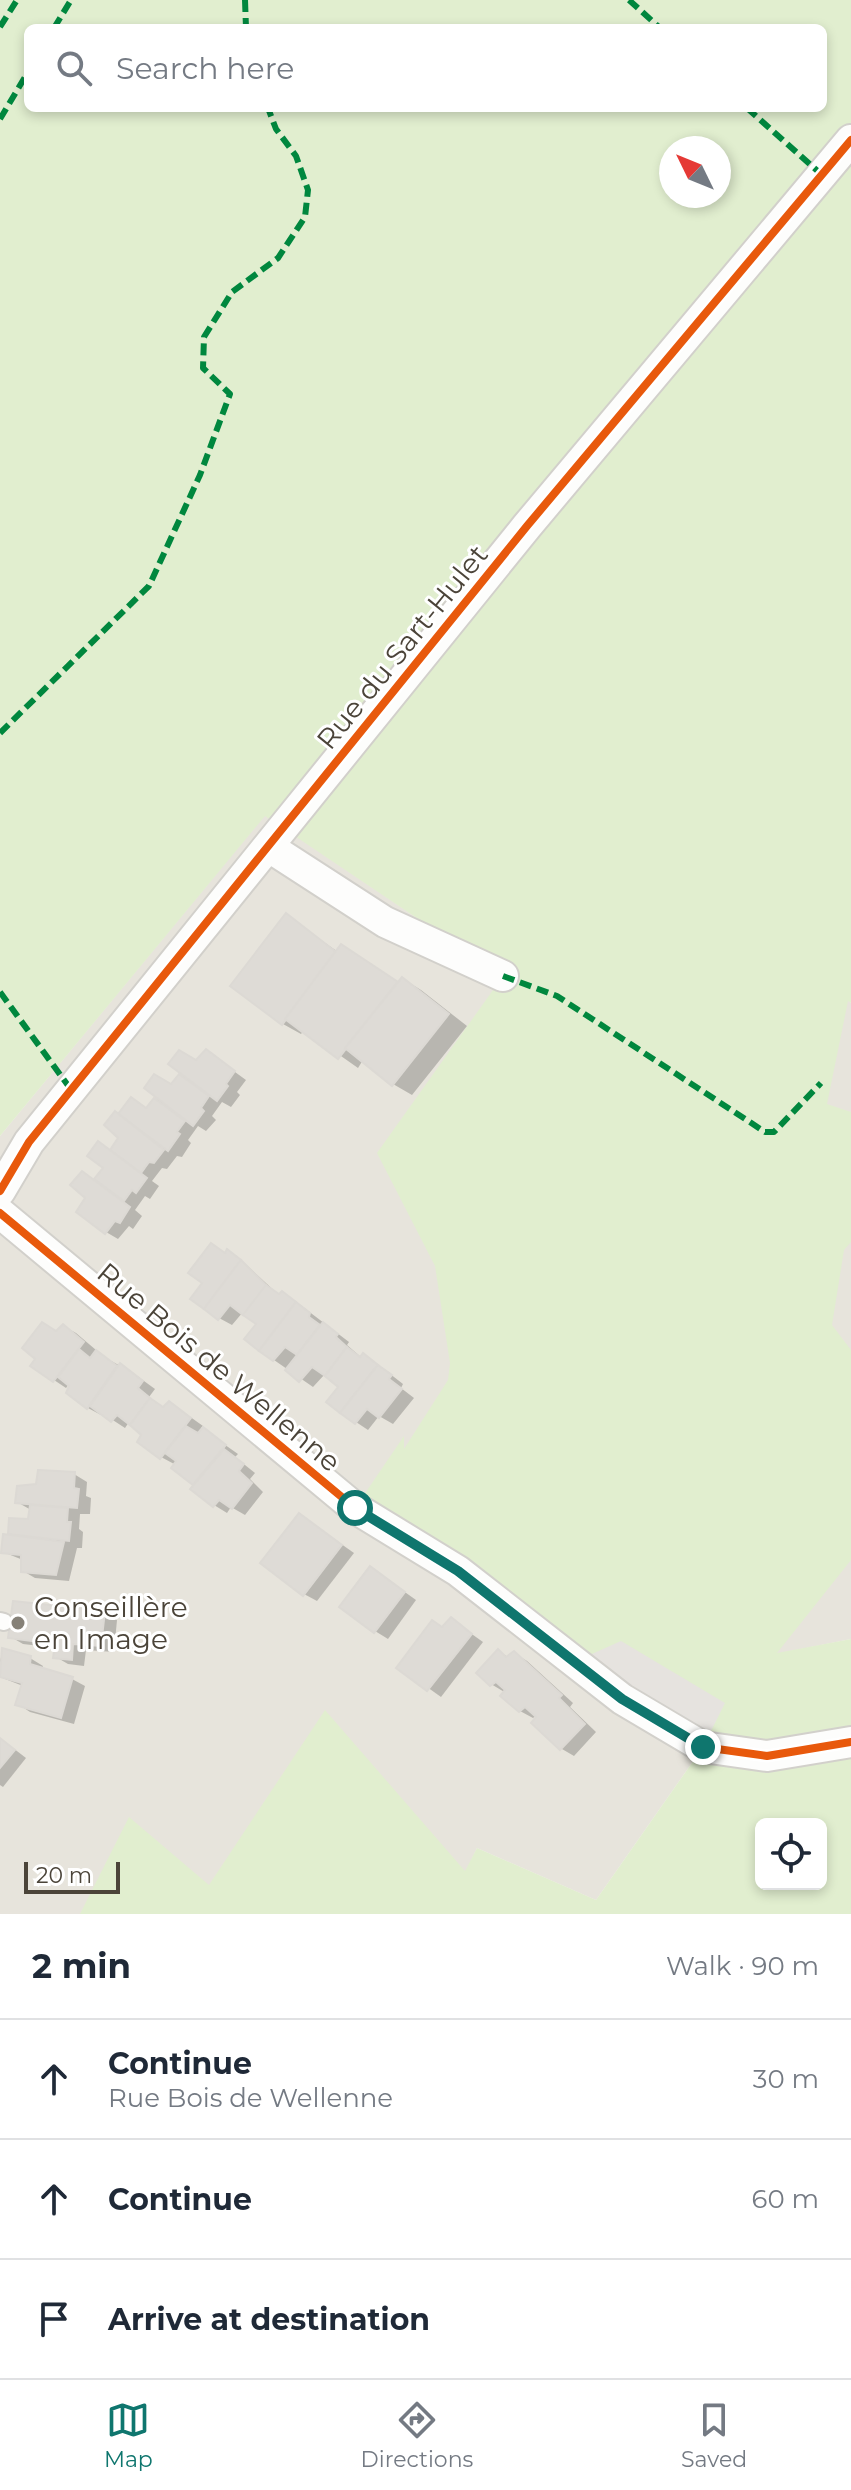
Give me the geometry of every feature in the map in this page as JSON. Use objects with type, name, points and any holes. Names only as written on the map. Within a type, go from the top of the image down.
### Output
[{"type":"street","name":"Rue du Sart-Hulet","points":[[0,1191],[29,1142],[527,526],[851,140]]},
{"type":"street","points":[[269,847],[385,922],[503,976]]},
{"type":"street","name":"Rue Bois de Wellenne","points":[[0,1213],[355,1508],[458,1571],[622,1699],[703,1747],[767,1756],[851,1742]]},
{"type":"shaded area","points":[[265,815],[503,976],[848,1000],[851,1003],[851,1639],[776,1654],[703,1747],[596,1900],[477,1848],[446,1914],[0,1914],[0,1136]]},
{"type":"shaded area","points":[[621,1641],[725,1703],[703,1747],[574,1662]]},
{"type":"green space","points":[[0,0],[851,0],[851,1003],[848,1001],[827,1104],[851,1112],[851,1242],[844,1250],[832,1325],[851,1350],[851,1560],[777,1653],[851,1639],[851,1914],[80,1914],[129,1817],[209,1885],[325,1710],[465,1871],[477,1848],[596,1900],[703,1747],[574,1662],[355,1508],[404,1436],[404,1449],[448,1380],[450,1363],[435,1266],[377,1153],[503,976],[265,816],[0,1136]]},
{"type":"building","points":[[286,913],[336,952],[282,1025],[230,986]]},
{"type":"building","points":[[341,944],[398,982],[338,1059],[285,1019]]},
{"type":"building","points":[[402,977],[449,1014],[392,1086],[345,1048]]},
{"type":"building","points":[[206,1049],[235,1071],[217,1101],[168,1064],[179,1050],[196,1060]]},
{"type":"building","points":[[154,1074],[171,1084],[179,1074],[209,1096],[201,1108],[204,1111],[193,1126],[144,1088]]},
{"type":"building","points":[[131,1097],[146,1108],[154,1098],[185,1121],[168,1151],[118,1114]]},
{"type":"building","points":[[115,1111],[164,1150],[141,1173],[110,1150],[118,1138],[104,1125]]},
{"type":"building","points":[[98,1141],[147,1178],[136,1193],[132,1190],[124,1201],[94,1179],[103,1168],[87,1156]]},
{"type":"building","points":[[82,1171],[130,1207],[120,1223],[115,1221],[105,1234],[76,1212],[85,1198],[70,1185]]},
{"type":"building","points":[[211,1243],[225,1253],[227,1249],[241,1260],[204,1309],[190,1299],[202,1283],[188,1273]]},
{"type":"building","points":[[241,1260],[266,1285],[243,1315],[230,1305],[218,1320],[204,1309]]},
{"type":"building","points":[[266,1285],[279,1294],[282,1291],[296,1302],[259,1351],[244,1339],[256,1324],[243,1315]]},
{"type":"building","points":[[296,1302],[320,1325],[297,1355],[285,1347],[273,1361],[259,1351]]},
{"type":"building","points":[[42,1322],[56,1331],[63,1324],[84,1342],[53,1382],[30,1366],[35,1359],[22,1348]]},
{"type":"building","points":[[323,1322],[338,1334],[336,1337],[347,1347],[325,1376],[312,1367],[299,1382],[285,1370]]},
{"type":"building","points":[[347,1347],[360,1357],[363,1353],[378,1365],[340,1413],[326,1402],[338,1387],[325,1376]]},
{"type":"building","points":[[79,1349],[90,1358],[96,1350],[117,1366],[87,1409],[66,1393],[69,1386],[58,1377]]},
{"type":"building","points":[[120,1363],[143,1381],[138,1388],[150,1398],[130,1425],[117,1415],[111,1422],[90,1406]]},
{"type":"building","points":[[378,1365],[392,1375],[389,1379],[402,1389],[379,1418],[367,1409],[355,1424],[340,1413]]},
{"type":"building","points":[[150,1398],[163,1407],[169,1401],[191,1418],[160,1459],[137,1442],[141,1435],[130,1425]]},
{"type":"building","points":[[186,1426],[198,1433],[203,1427],[226,1445],[193,1485],[171,1468],[176,1461],[165,1453]]},
{"type":"building","points":[[224,1449],[244,1464],[239,1471],[252,1483],[232,1509],[219,1500],[213,1507],[190,1489]]},
{"type":"building","points":[[38,1470],[75,1472],[74,1488],[79,1489],[77,1508],[15,1503],[17,1486],[36,1484]]},
{"type":"building","points":[[30,1505],[68,1508],[67,1522],[71,1522],[69,1541],[8,1534],[9,1518],[28,1519]]},
{"type":"building","points":[[299,1513],[342,1545],[303,1596],[260,1563]]},
{"type":"building","points":[[3,1534],[64,1542],[56,1575],[21,1572],[21,1555],[1,1553]]},
{"type":"building","points":[[370,1566],[405,1592],[374,1633],[339,1607]]},
{"type":"building","points":[[13,1601],[105,1611],[101,1646],[73,1644],[72,1660],[53,1658],[55,1644],[8,1638]]},
{"type":"building","points":[[451,1617],[472,1634],[427,1691],[396,1668],[432,1620],[442,1627]]},
{"type":"building","points":[[2,1648],[31,1656],[30,1664],[73,1677],[61,1718],[15,1705],[22,1683],[0,1677]]},
{"type":"building","points":[[498,1649],[506,1657],[514,1651],[562,1695],[559,1698],[585,1724],[560,1750],[531,1723],[536,1717],[525,1707],[519,1712],[500,1696],[505,1690],[496,1682],[490,1686],[476,1673]]},
{"type":"building","points":[[0,1738],[15,1750],[0,1768]]},
{"type":"marked path","points":[[0,27],[17,0]]},
{"type":"marked path","points":[[56,24],[71,0]]},
{"type":"marked path","points":[[245,0],[246,24]]},
{"type":"marked path","points":[[629,0],[656,24]]},
{"type":"marked path","points":[[0,119],[24,79]]},
{"type":"marked path","points":[[0,733],[149,586],[200,475],[230,394],[203,368],[204,337],[232,292],[278,258],[305,217],[308,190],[296,156],[276,129],[270,112]]},
{"type":"marked path","points":[[751,112],[821,174]]},
{"type":"marked path","points":[[503,976],[557,996],[765,1132],[774,1132],[821,1083]]},
{"type":"marked path","points":[[0,992],[72,1091]]},
{"type":"cycle path","points":[[0,1191],[29,1142],[527,526],[851,140]]},
{"type":"cycle path","points":[[0,1213],[355,1508],[458,1571],[622,1699],[703,1747],[767,1756],[851,1742]]},
{"type":"place","name":"Conseillère en Image","points":[[18,1623]]},
{"type":"route","points":[[355,1508],[458,1571],[622,1699],[703,1747]]}]
